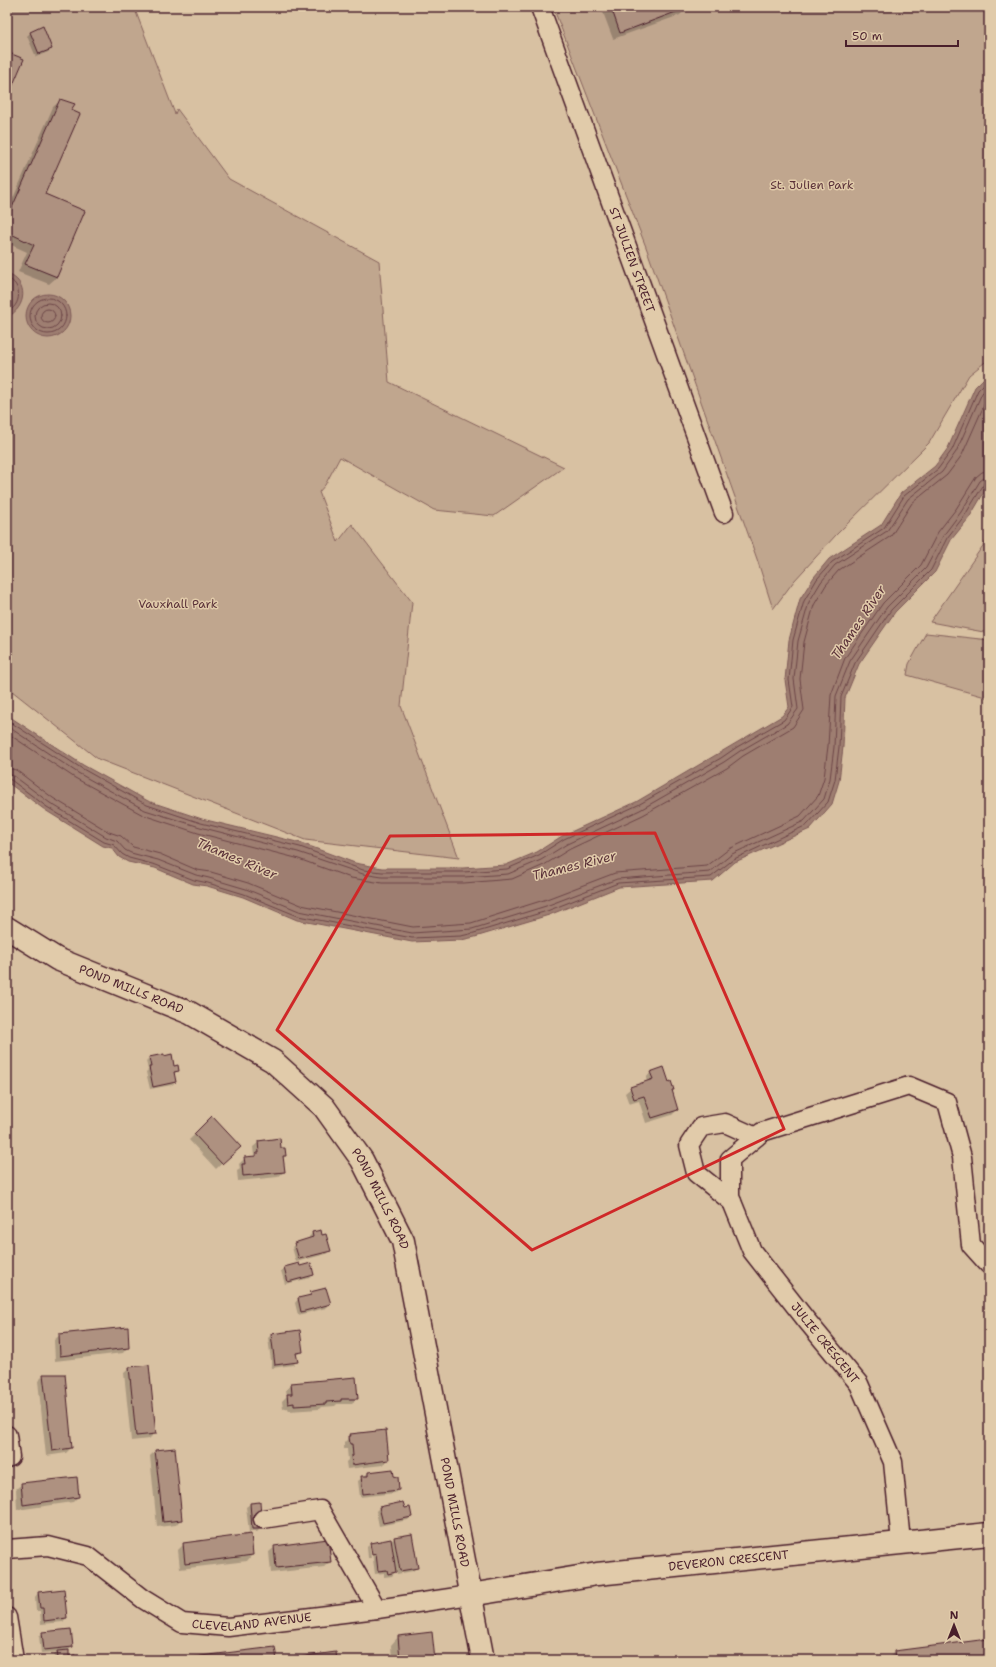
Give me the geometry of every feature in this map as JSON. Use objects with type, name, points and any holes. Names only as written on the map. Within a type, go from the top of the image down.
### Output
[{"type":"main road","name":"POND MILLS ROAD","points":[[7,928],[56,959],[190,1013],[273,1060],[324,1108],[362,1160],[403,1241],[483,1660]]},
{"type":"main road","name":"DEVERON CRESCENT","points":[[470,1595],[597,1574],[989,1534]]},
{"type":"street","name":"ST JULIEN STREET","points":[[540,7],[724,513]]},
{"type":"street","name":"JULIE CRESCENT","points":[[901,1542],[893,1462],[859,1384],[752,1251],[730,1197],[730,1159],[762,1132],[909,1086],[947,1102],[962,1158],[971,1245],[989,1265]]},
{"type":"street","name":"JULIE CRESCENT","points":[[732,1202],[696,1173],[689,1145],[701,1127],[725,1124],[756,1137]]},
{"type":"street","points":[[7,1435],[10,1457],[7,1458]]},
{"type":"street","points":[[263,1520],[320,1510],[377,1609]]},
{"type":"street","name":"CLEVELAND AVENUE","points":[[7,1548],[48,1546],[88,1556],[143,1599],[182,1623],[228,1627],[377,1609],[470,1595]]},
{"type":"street","points":[[7,1617],[14,1660]]},
{"type":"highlighted area","points":[[655,833],[784,1129],[532,1250],[277,1030],[390,836]]},
{"type":"green space","name":"Vauxhall Park","points":[[7,7],[134,7],[175,114],[177,109],[229,179],[379,261],[389,382],[564,467],[494,516],[434,510],[340,457],[325,485],[319,492],[338,542],[352,524],[412,602],[401,706],[459,858],[305,840],[98,759],[7,687]]},
{"type":"green space","name":"St. Julien Park","points":[[553,7],[989,7],[989,359],[969,375],[929,443],[836,535],[794,581],[773,609],[757,559],[646,247]]},
{"type":"green space","points":[[989,537],[989,633],[930,622]]},
{"type":"green space","points":[[926,633],[989,640],[989,698],[907,675],[909,664]]},
{"type":"water","points":[[7,274],[14,277],[19,282],[23,295],[19,307],[14,313],[7,317]]},
{"type":"water","points":[[44,294],[52,294],[57,295],[64,300],[69,307],[69,325],[64,332],[57,337],[44,338],[36,335],[29,328],[26,320],[26,312],[29,304],[36,297]]},
{"type":"water","name":"Thames River","points":[[989,373],[989,484],[969,518],[951,540],[935,572],[895,612],[859,664],[845,698],[843,747],[839,781],[832,804],[810,829],[735,862],[713,881],[619,887],[549,915],[475,937],[461,940],[412,942],[297,920],[243,897],[207,886],[193,884],[155,868],[128,862],[119,857],[112,848],[103,846],[45,810],[7,782],[7,715],[83,765],[148,801],[202,819],[301,843],[355,863],[382,868],[463,868],[506,865],[537,852],[562,836],[636,802],[782,716],[789,707],[785,680],[789,640],[800,599],[814,577],[829,559],[881,525],[901,493],[935,466],[948,448],[975,387]]},
{"type":"building","points":[[611,7],[689,7],[620,33]]},
{"type":"building","points":[[43,26],[52,49],[39,54],[30,32]]},
{"type":"building","points":[[7,52],[24,59],[12,87],[7,85]]},
{"type":"building","points":[[60,99],[75,104],[71,110],[80,114],[45,194],[85,211],[57,277],[25,264],[34,245],[7,232],[7,219]]},
{"type":"building","points":[[164,1054],[164,1056],[172,1054],[174,1066],[178,1065],[179,1071],[174,1072],[176,1082],[153,1087],[149,1067],[151,1067],[149,1057]]},
{"type":"building","points":[[664,1067],[669,1082],[671,1081],[674,1090],[672,1090],[678,1110],[652,1118],[644,1096],[634,1099],[630,1087],[653,1079],[650,1072]]},
{"type":"building","points":[[212,1116],[241,1147],[222,1164],[194,1134]]},
{"type":"building","points":[[280,1138],[281,1148],[285,1148],[286,1156],[283,1156],[285,1172],[243,1176],[242,1164],[245,1164],[244,1157],[256,1156],[256,1153],[259,1153],[258,1141]]},
{"type":"building","points":[[321,1230],[322,1235],[326,1234],[331,1251],[299,1259],[294,1243],[313,1237],[312,1232]]},
{"type":"building","points":[[299,1263],[300,1266],[311,1263],[314,1275],[288,1282],[284,1267]]},
{"type":"building","points":[[326,1288],[331,1304],[301,1312],[298,1298],[311,1295],[310,1292]]},
{"type":"building","points":[[128,1327],[129,1348],[60,1356],[59,1334]]},
{"type":"building","points":[[300,1330],[303,1352],[296,1353],[298,1362],[275,1365],[271,1334]]},
{"type":"building","points":[[149,1365],[156,1434],[136,1436],[129,1367]]},
{"type":"building","points":[[43,1374],[65,1374],[72,1448],[52,1451]]},
{"type":"building","points":[[356,1377],[358,1399],[341,1399],[341,1401],[326,1402],[326,1404],[294,1406],[294,1403],[288,1404],[287,1394],[292,1394],[291,1383]]},
{"type":"building","points":[[386,1430],[389,1460],[352,1465],[351,1456],[353,1456],[352,1444],[350,1444],[350,1434]]},
{"type":"building","points":[[175,1448],[182,1520],[163,1522],[155,1450]]},
{"type":"building","points":[[393,1469],[394,1476],[398,1477],[399,1490],[363,1494],[361,1476],[368,1476],[368,1472]]},
{"type":"building","points":[[77,1477],[79,1497],[23,1505],[21,1483]]},
{"type":"building","points":[[260,1502],[262,1529],[252,1529],[250,1503]]},
{"type":"building","points":[[403,1502],[405,1508],[410,1507],[412,1517],[383,1523],[379,1507]]},
{"type":"building","points":[[251,1534],[253,1555],[185,1564],[183,1543]]},
{"type":"building","points":[[412,1534],[418,1568],[400,1571],[394,1537]]},
{"type":"building","points":[[328,1539],[331,1562],[276,1568],[274,1546]]},
{"type":"building","points":[[391,1539],[396,1572],[388,1574],[387,1570],[378,1571],[376,1554],[372,1555],[370,1543]]},
{"type":"building","points":[[64,1589],[67,1618],[44,1621],[43,1608],[40,1608],[38,1592]]},
{"type":"building","points":[[71,1629],[73,1647],[44,1650],[42,1632]]},
{"type":"building","points":[[432,1632],[435,1660],[400,1660],[398,1636]]},
{"type":"building","points":[[988,1639],[989,1660],[895,1660],[894,1651]]},
{"type":"building","points":[[275,1647],[277,1660],[168,1660]]},
{"type":"building","points":[[69,1650],[69,1656],[75,1655],[76,1660],[45,1660],[58,1658],[57,1651]]},
{"type":"building","points":[[336,1652],[337,1660],[277,1660]]}]
